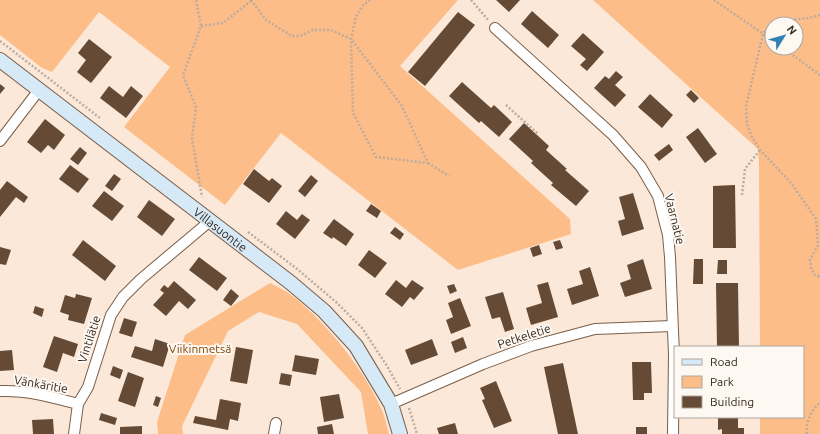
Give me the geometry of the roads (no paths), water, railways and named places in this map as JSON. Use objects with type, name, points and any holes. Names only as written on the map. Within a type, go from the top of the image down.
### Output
[{"type":"street","name":"Vaarnatie","points":[[495,28],[613,135],[641,168],[658,196],[668,235],[670,256],[674,355],[673,434]]},
{"type":"street","name":"Villasuontie","points":[[0,60],[291,283],[324,311],[356,346],[391,404],[400,434]]},
{"type":"street","points":[[0,141],[39,90]]},
{"type":"street","name":"Vintilätie","points":[[74,434],[78,404],[88,387],[111,315],[123,297],[141,279],[210,221]]},
{"type":"street","name":"Petkeletie","points":[[391,404],[483,364],[532,346],[595,329],[672,326]]},
{"type":"street","name":"Vänkäritie","points":[[0,391],[13,390],[46,395],[78,404]]},
{"type":"street","points":[[274,434],[276,423]]},
{"type":"park label","name":"Viikinmetsä","points":[[200,348]]}]
